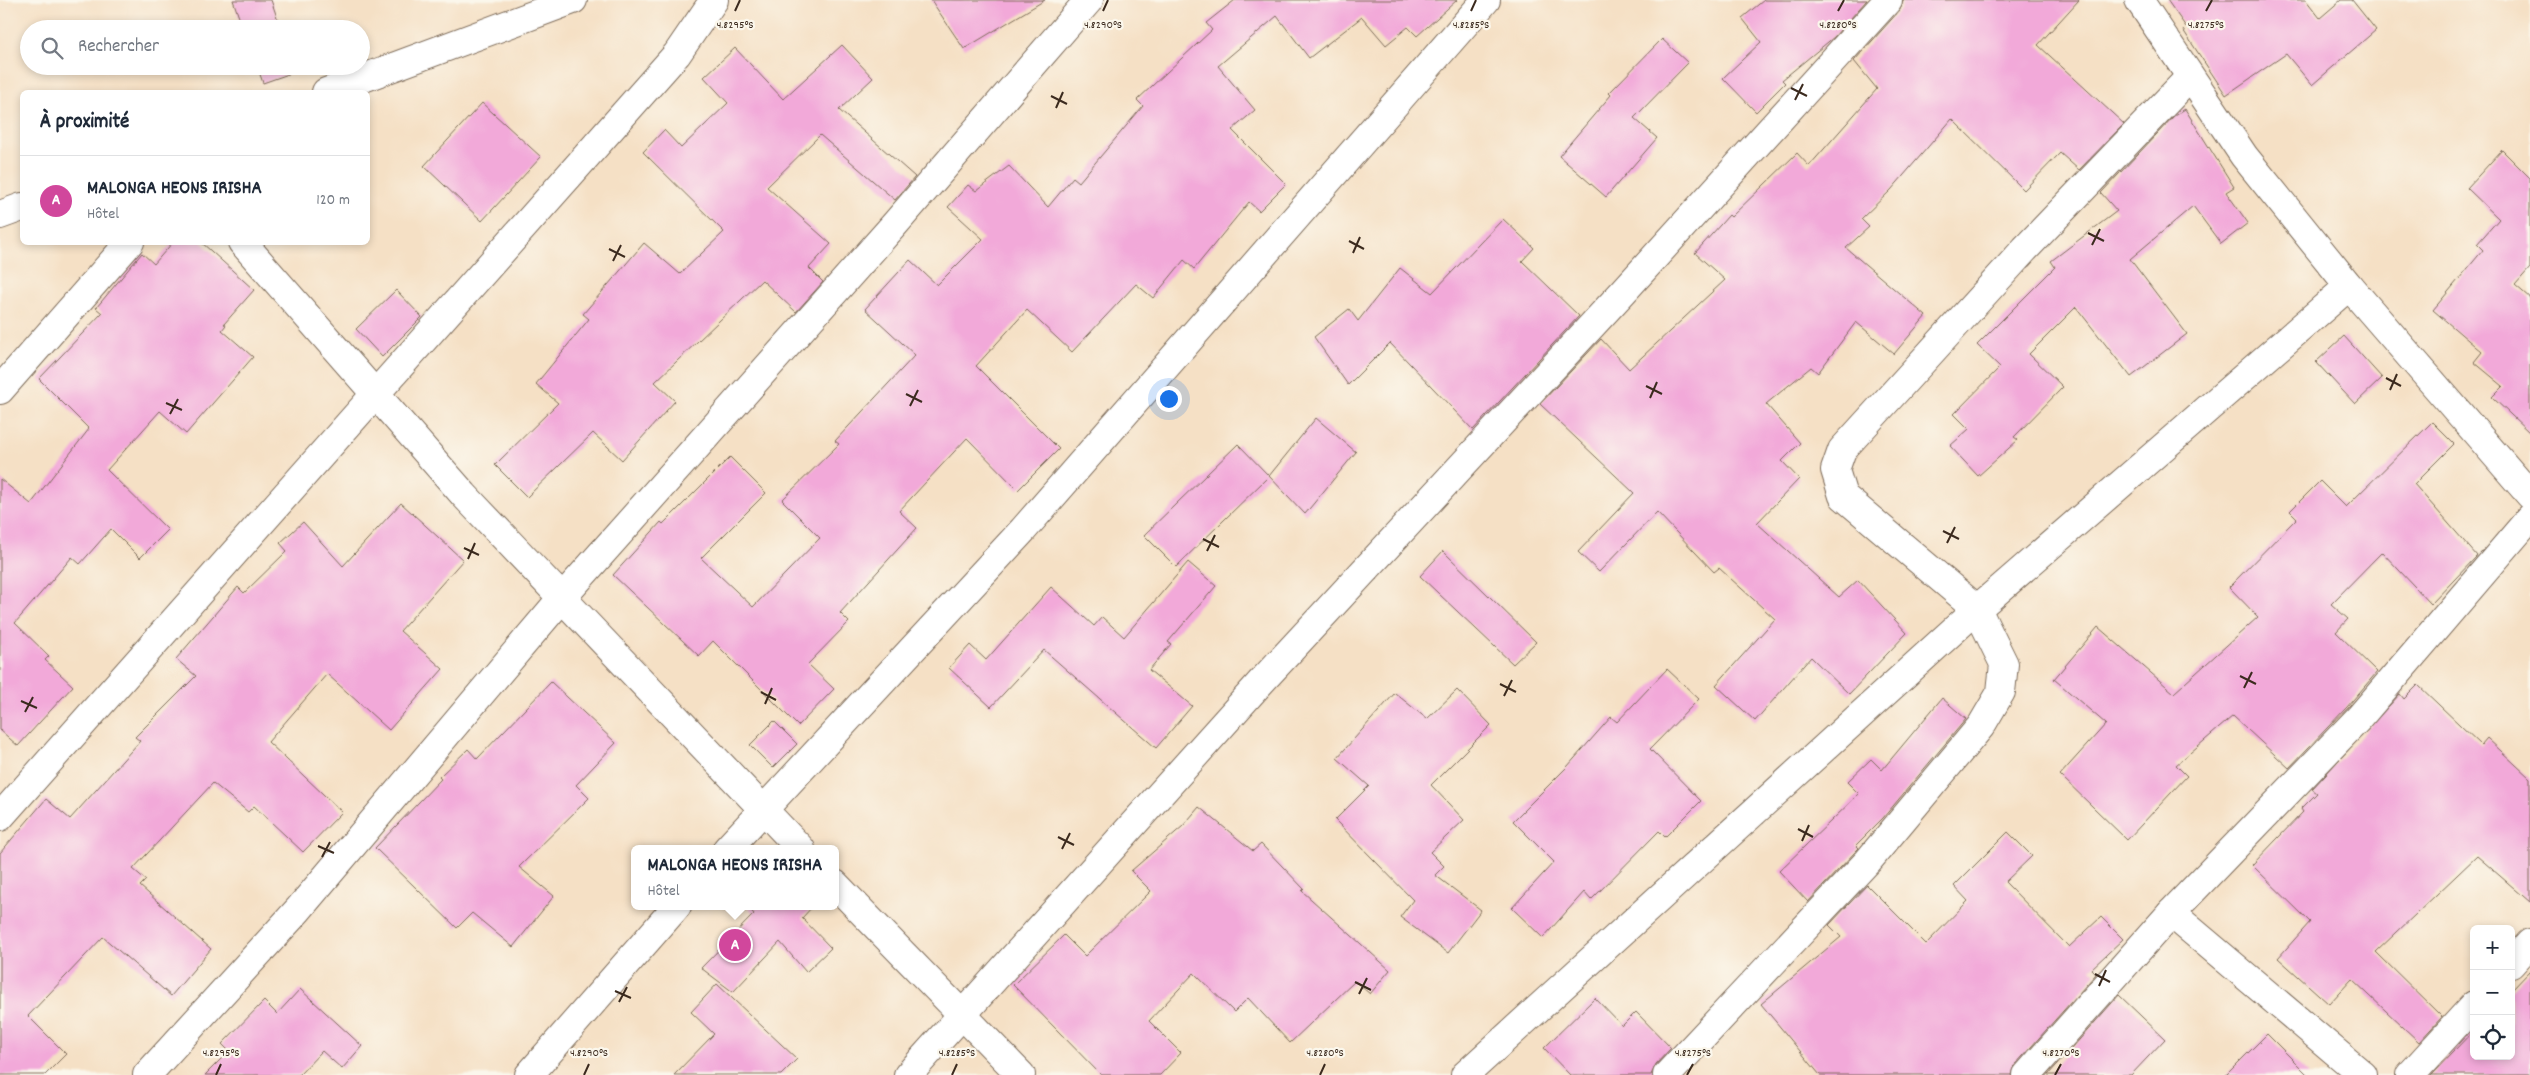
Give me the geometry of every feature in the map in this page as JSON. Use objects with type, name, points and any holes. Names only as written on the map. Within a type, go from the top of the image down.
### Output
[{"type":"street","points":[[331,90],[573,0]]},
{"type":"street","points":[[0,817],[677,54],[714,0]]},
{"type":"street","points":[[147,1075],[298,910],[562,599],[895,224],[1089,0]]},
{"type":"street","points":[[730,845],[1023,530],[1486,0]]},
{"type":"street","points":[[908,1075],[1260,682],[1623,292],[1888,0]]},
{"type":"street","points":[[2139,0],[2244,156],[2349,286],[2530,495]]},
{"type":"street","points":[[1667,1075],[1868,861],[1981,726],[2001,692],[2004,664],[1977,609],[1843,496],[1836,470],[1842,450],[2025,249],[2190,77]]},
{"type":"street","points":[[0,215],[20,208]]},
{"type":"street","points":[[0,390],[127,245]]},
{"type":"street","points":[[245,245],[464,495],[797,845]]},
{"type":"street","points":[[1465,1075],[1977,609],[2349,286]]},
{"type":"street","points":[[2028,1075],[2171,912],[2359,718],[2530,518]]},
{"type":"street","points":[[839,888],[1021,1075]]},
{"type":"street","points":[[529,1075],[673,910]]},
{"type":"street","points":[[2171,912],[2364,1075]]},
{"type":"street","points":[[2515,960],[2530,943]]},
{"type":"street","points":[[2410,1075],[2470,1009]]},
{"type":"building","points":[[233,0],[271,0],[278,20],[240,20]]},
{"type":"building","points":[[931,0],[1045,0],[964,49]]},
{"type":"building","points":[[1235,0],[1457,0],[1417,36],[1408,27],[1386,45],[1362,17],[1309,58],[1277,16],[1218,66],[1255,110],[1232,130],[1286,184],[1259,211],[1249,202],[1194,269],[1184,260],[1153,298],[1136,284],[1072,352],[1027,310],[976,366],[1059,449],[1018,490],[967,438],[899,511],[917,528],[840,613],[849,622],[808,664],[834,689],[798,726],[713,641],[699,656],[613,575],[661,522],[663,524],[730,457],[766,493],[701,558],[753,607],[820,538],[782,500],[839,444],[835,441],[915,355],[865,309],[910,260],[937,285],[983,239],[948,207],[968,185],[976,191],[1009,166],[1048,207],[1073,177],[1079,182],[1143,106],[1137,100],[1212,30],[1206,23]]},
{"type":"building","points":[[1764,0],[1867,0],[1834,37],[1782,80],[1785,83],[1756,112],[1723,78],[1761,42],[1742,18]]},
{"type":"building","points":[[1903,0],[2079,0],[2038,45],[2124,124],[2079,170],[2060,153],[2024,190],[1952,119],[1891,190],[1861,219],[1869,227],[1846,248],[1926,316],[1894,354],[1856,322],[1818,373],[1811,367],[1766,404],[1800,443],[1782,461],[1799,479],[1757,523],[1839,597],[1858,580],[1907,633],[1849,694],[1811,657],[1755,721],[1716,685],[1775,619],[1719,568],[1714,572],[1657,512],[1599,572],[1578,552],[1634,493],[1540,404],[1601,339],[1629,369],[1725,280],[1695,253],[1729,215],[1731,217],[1797,153],[1809,166],[1877,89],[1854,61],[1900,10]]},
{"type":"building","points":[[2167,0],[2306,0],[2320,18],[2341,0],[2352,0],[2376,30],[2312,85],[2286,54],[2226,95],[2183,30],[2186,27]]},
{"type":"building","points":[[1662,39],[1688,63],[1634,118],[1657,138],[1606,197],[1559,156],[1611,95],[1609,93]]},
{"type":"building","points":[[842,45],[873,78],[839,110],[915,177],[895,200],[820,135],[767,187],[831,244],[809,268],[823,282],[796,312],[762,280],[655,382],[675,401],[622,460],[593,433],[527,497],[495,465],[558,403],[536,384],[589,319],[583,314],[644,243],[680,274],[724,232],[643,152],[664,130],[681,148],[728,103],[704,77],[735,48],[783,99]]},
{"type":"building","points":[[260,75],[286,75],[263,83]]},
{"type":"building","points":[[482,103],[541,157],[482,221],[424,166]]},
{"type":"building","points":[[2185,109],[2234,187],[2226,192],[2248,223],[2221,244],[2193,206],[2130,259],[2187,334],[2131,377],[2076,307],[2029,354],[2063,387],[2014,437],[2018,440],[1978,476],[1950,446],[1969,429],[1954,414],[2000,367],[1977,345],[2055,267],[2051,261],[2117,211],[2101,193],[2174,116]]},
{"type":"building","points":[[2502,150],[2530,178],[2530,268],[2515,285],[2530,298],[2530,433],[2492,397],[2503,386],[2474,362],[2482,352],[2433,310],[2483,250],[2477,244],[2499,219],[2467,188]]},
{"type":"building","points":[[1503,219],[1534,248],[1522,261],[1579,316],[1473,430],[1390,343],[1348,385],[1314,337],[1349,309],[1358,321],[1400,268],[1432,293]]},
{"type":"building","points":[[170,245],[204,245],[254,290],[224,324],[226,325],[222,330],[253,357],[186,434],[160,411],[107,470],[168,530],[140,558],[111,529],[80,564],[72,557],[15,623],[49,656],[45,660],[73,686],[18,746],[0,730],[0,479],[31,504],[89,429],[39,379],[102,313],[96,308],[142,253],[154,264]]},
{"type":"building","points":[[396,290],[422,317],[382,357],[356,329]]},
{"type":"building","points":[[2344,336],[2382,378],[2355,404],[2316,362]]},
{"type":"building","points":[[1316,418],[1356,452],[1305,514],[1269,476]]},
{"type":"building","points":[[2432,422],[2454,444],[2414,484],[2477,556],[2431,604],[2382,552],[2331,604],[2348,619],[2336,632],[2377,672],[2347,707],[2289,768],[2233,716],[2176,765],[2187,776],[2127,840],[2060,775],[2106,724],[2054,679],[2098,627],[2174,693],[2258,617],[2229,587],[2297,518],[2290,511],[2320,481],[2346,507]]},
{"type":"building","points":[[1238,444],[1269,476],[1176,567],[1144,535]]},
{"type":"building","points":[[401,503],[463,560],[400,631],[443,669],[389,730],[327,674],[268,742],[342,812],[303,852],[254,806],[248,812],[213,783],[133,869],[146,880],[140,886],[211,949],[171,996],[103,937],[28,1016],[66,1054],[45,1075],[0,1075],[0,853],[46,799],[70,819],[140,741],[135,737],[196,676],[176,659],[238,587],[244,593],[287,551],[280,543],[303,522],[343,566]]},
{"type":"building","points":[[1443,551],[1536,642],[1513,664],[1420,576]]},
{"type":"building","points":[[1188,562],[1216,586],[1168,642],[1171,644],[1149,670],[1192,706],[1156,748],[1044,650],[991,707],[949,668],[970,645],[986,660],[1051,587],[1094,626],[1102,617],[1124,637]]},
{"type":"building","points":[[1667,669],[1699,699],[1650,749],[1701,801],[1665,837],[1659,831],[1591,900],[1584,892],[1543,938],[1512,908],[1554,862],[1513,821],[1567,767],[1611,717],[1617,722]]},
{"type":"building","points":[[551,682],[616,743],[576,785],[589,798],[519,867],[554,896],[513,947],[472,913],[457,928],[375,848],[441,779],[439,777],[468,749],[477,759]]},
{"type":"building","points":[[2418,685],[2481,745],[2487,738],[2530,778],[2530,902],[2477,856],[2376,952],[2442,1017],[2419,1042],[2352,979],[2329,1004],[2278,958],[2310,922],[2252,865],[2303,812],[2301,809],[2317,793],[2312,789],[2400,694],[2404,699]]},
{"type":"building","points":[[1457,690],[1491,725],[1431,785],[1464,820],[1430,852],[1444,866],[1435,875],[1481,910],[1448,953],[1400,917],[1413,900],[1335,820],[1369,786],[1337,758],[1395,693],[1427,719]]},
{"type":"building","points":[[1942,698],[1966,719],[1883,818],[1856,845],[1859,848],[1808,902],[1779,871],[1859,794],[1847,782],[1871,759],[1882,770]]},
{"type":"building","points":[[774,721],[797,744],[773,768],[750,745]]},
{"type":"building","points":[[1199,807],[1253,851],[1261,844],[1304,889],[1302,891],[1390,970],[1370,994],[1355,981],[1290,1043],[1248,998],[1234,1012],[1194,973],[1149,1021],[1181,1053],[1160,1075],[1101,1075],[1013,985],[1064,935],[1085,956],[1151,891],[1131,871],[1183,826]]},
{"type":"building","points":[[2008,832],[2032,856],[2005,882],[2069,947],[2101,917],[2123,939],[2091,969],[2096,974],[2015,1065],[2012,1075],[1820,1075],[1761,1004],[1841,937],[1829,925],[1867,885],[1926,944],[1968,901],[1954,886]]},
{"type":"building","points":[[750,910],[809,910],[802,918],[831,948],[806,972],[780,942],[733,992],[701,968],[754,914]]},
{"type":"building","points":[[2530,971],[2530,1075],[2431,1075],[2470,1034],[2470,1060],[2515,1060],[2515,987]]},
{"type":"building","points":[[717,984],[797,1059],[781,1075],[674,1075],[714,1034],[691,1012]]},
{"type":"building","points":[[300,989],[362,1046],[342,1069],[322,1051],[299,1075],[205,1075],[229,1051],[222,1044],[264,1001],[277,1014]]},
{"type":"building","points":[[2119,995],[2165,1039],[2131,1075],[2048,1075]]},
{"type":"building","points":[[1595,998],[1622,1026],[1636,1012],[1671,1048],[1656,1064],[1651,1075],[1570,1075],[1544,1048]]},
{"type":"building","points":[[2267,1034],[2308,1075],[2226,1075]]},
{"type":"place","name":"MALONGA HEONS IRISHA","points":[[735,945]]}]
